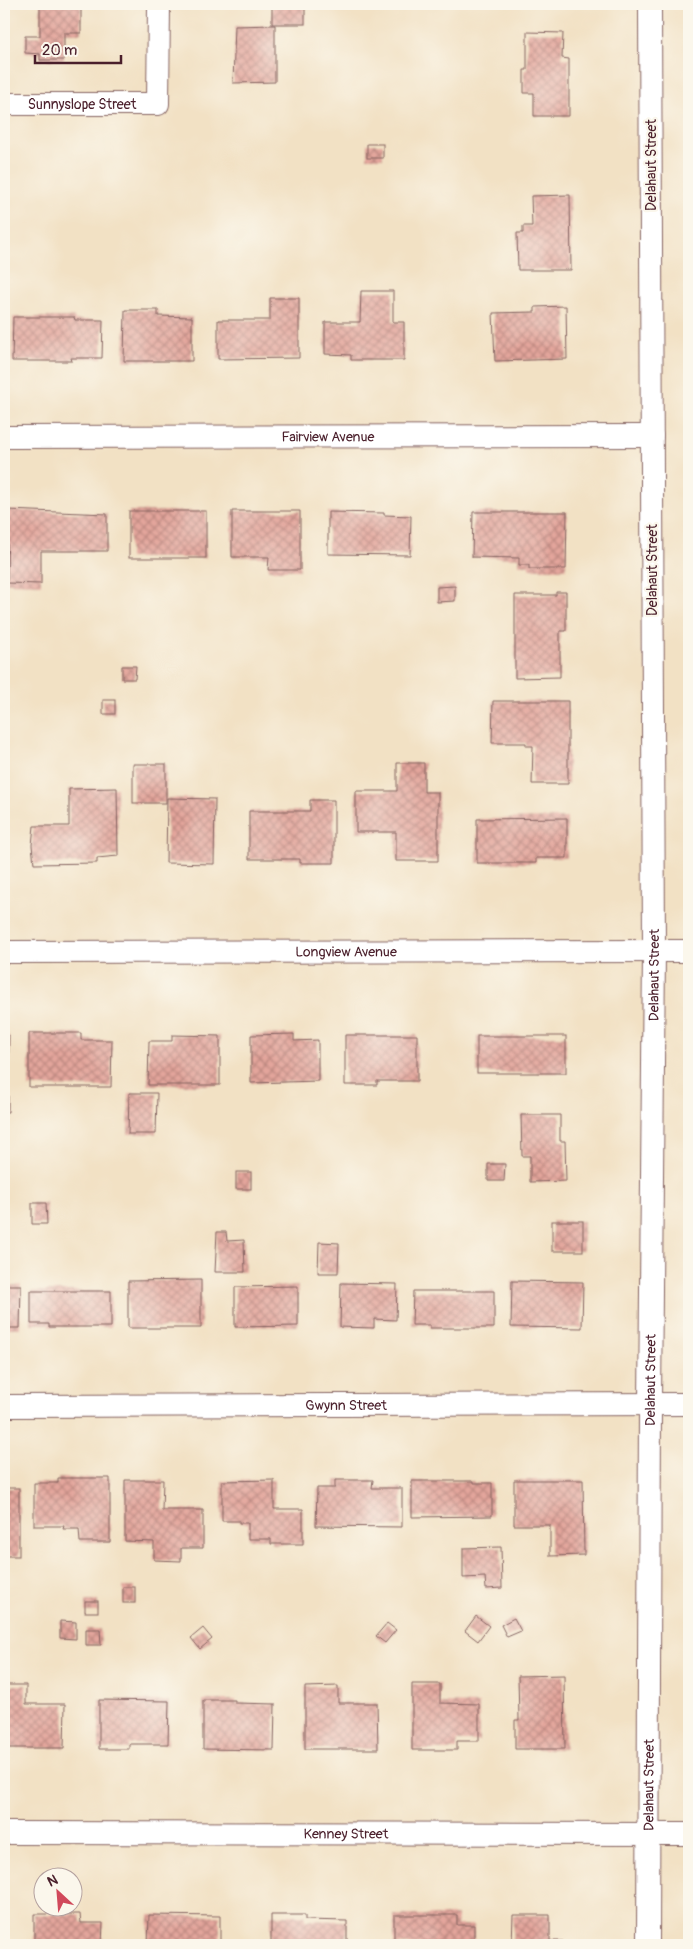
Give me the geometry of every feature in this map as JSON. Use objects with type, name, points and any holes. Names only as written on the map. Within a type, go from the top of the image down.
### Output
[{"type":"street","name":"Sunnyslope Street","points":[[4,104],[158,104],[158,4]]},
{"type":"street","name":"Delahaut Street","points":[[648,1945],[654,951],[650,4]]},
{"type":"street","name":"Fairview Avenue","points":[[4,437],[652,436]]},
{"type":"street","name":"Longview Avenue","points":[[4,952],[689,951]]},
{"type":"street","name":"Gwynn Street","points":[[4,1406],[689,1404]]},
{"type":"street","name":"Kenney Street","points":[[4,1833],[689,1834]]},
{"type":"building","points":[[40,4],[81,4],[81,33],[64,33],[64,60],[40,60],[40,54],[25,53],[25,36],[40,36]]},
{"type":"building","points":[[272,4],[305,4],[305,24],[272,24]]},
{"type":"building","points":[[275,25],[275,82],[233,83],[235,26]]},
{"type":"building","points":[[527,32],[563,33],[562,58],[569,59],[569,116],[534,116],[534,93],[524,93],[524,70],[527,70]]},
{"type":"building","points":[[367,144],[383,144],[383,158],[367,158]]},
{"type":"building","points":[[570,195],[571,270],[518,270],[517,233],[523,233],[523,226],[532,226],[531,196]]},
{"type":"building","points":[[361,291],[393,291],[393,322],[404,322],[404,360],[351,360],[351,355],[325,354],[325,322],[360,322]]},
{"type":"building","points":[[270,298],[299,298],[299,358],[218,359],[218,320],[270,320]]},
{"type":"building","points":[[566,306],[567,359],[495,361],[493,313],[535,312],[535,307]]},
{"type":"building","points":[[125,310],[158,310],[158,316],[192,317],[192,361],[124,361]]},
{"type":"building","points":[[13,317],[74,317],[75,320],[103,320],[102,358],[71,358],[72,361],[12,361]]},
{"type":"building","points":[[8,510],[107,514],[107,551],[41,551],[41,584],[7,583]]},
{"type":"building","points":[[129,511],[206,511],[206,558],[129,558]]},
{"type":"building","points":[[232,511],[300,511],[300,570],[268,570],[269,557],[232,557]]},
{"type":"building","points":[[328,512],[384,513],[384,515],[411,516],[410,555],[328,554]]},
{"type":"building","points":[[473,512],[567,512],[566,569],[529,569],[529,565],[519,565],[519,558],[472,557]]},
{"type":"building","points":[[455,586],[455,601],[437,602],[437,587]]},
{"type":"building","points":[[556,592],[566,592],[566,631],[560,631],[560,677],[515,678],[515,595],[556,595]]},
{"type":"building","points":[[122,666],[136,666],[135,679],[122,679]]},
{"type":"building","points":[[103,700],[115,700],[115,714],[103,714]]},
{"type":"building","points":[[493,701],[568,701],[568,784],[532,784],[533,746],[526,746],[526,743],[492,743]]},
{"type":"building","points":[[397,763],[424,763],[424,792],[438,792],[438,861],[396,861],[396,832],[356,832],[356,791],[397,791]]},
{"type":"building","points":[[133,764],[166,764],[166,803],[133,803]]},
{"type":"building","points":[[117,788],[118,856],[97,858],[97,863],[34,864],[32,845],[34,826],[69,826],[69,789]]},
{"type":"building","points":[[167,798],[215,799],[214,864],[166,863]]},
{"type":"building","points":[[310,800],[334,800],[334,863],[300,863],[300,859],[249,859],[249,811],[310,811]]},
{"type":"building","points":[[567,818],[567,858],[536,858],[536,863],[477,863],[477,819]]},
{"type":"building","points":[[29,1033],[81,1033],[81,1040],[112,1040],[111,1087],[29,1087]]},
{"type":"building","points":[[294,1034],[294,1041],[318,1040],[318,1081],[251,1083],[251,1035]]},
{"type":"building","points":[[4,1035],[9,1035],[8,1112],[4,1112]]},
{"type":"building","points":[[172,1035],[220,1036],[220,1085],[148,1085],[149,1041],[172,1041]]},
{"type":"building","points":[[345,1035],[417,1035],[417,1081],[377,1081],[377,1085],[345,1085]]},
{"type":"building","points":[[477,1036],[566,1036],[566,1073],[477,1073]]},
{"type":"building","points":[[129,1093],[157,1093],[156,1134],[128,1134]]},
{"type":"building","points":[[521,1115],[560,1115],[560,1141],[565,1141],[566,1181],[530,1182],[530,1156],[522,1156]]},
{"type":"building","points":[[488,1164],[505,1164],[504,1181],[488,1181]]},
{"type":"building","points":[[236,1172],[251,1172],[251,1189],[236,1189]]},
{"type":"building","points":[[32,1203],[46,1203],[47,1224],[32,1224]]},
{"type":"building","points":[[552,1221],[583,1221],[583,1251],[552,1251]]},
{"type":"building","points":[[217,1232],[226,1232],[227,1241],[244,1240],[245,1272],[215,1272]]},
{"type":"building","points":[[319,1242],[339,1243],[338,1273],[318,1273]]},
{"type":"building","points":[[201,1280],[201,1328],[128,1328],[128,1281]]},
{"type":"building","points":[[512,1281],[583,1282],[582,1328],[511,1327]]},
{"type":"building","points":[[341,1283],[397,1284],[396,1320],[374,1319],[374,1328],[340,1327]]},
{"type":"building","points":[[4,1285],[21,1285],[20,1328],[4,1328]]},
{"type":"building","points":[[298,1286],[298,1326],[235,1327],[235,1287]]},
{"type":"building","points":[[31,1291],[111,1291],[111,1327],[49,1327],[49,1324],[31,1324]]},
{"type":"building","points":[[413,1291],[494,1291],[494,1328],[430,1328],[430,1325],[412,1325]]},
{"type":"building","points":[[58,1478],[110,1478],[110,1542],[80,1542],[79,1529],[63,1529],[64,1526],[34,1526],[34,1483],[58,1483]]},
{"type":"building","points":[[125,1480],[163,1480],[162,1510],[203,1510],[203,1548],[181,1548],[181,1561],[154,1560],[154,1542],[125,1541]]},
{"type":"building","points":[[274,1480],[274,1509],[303,1509],[303,1544],[271,1544],[271,1539],[248,1539],[248,1523],[222,1521],[222,1481]]},
{"type":"building","points":[[335,1480],[373,1480],[372,1488],[402,1488],[402,1527],[316,1526],[317,1488],[335,1488]]},
{"type":"building","points":[[514,1480],[583,1480],[584,1555],[550,1556],[550,1525],[514,1525]]},
{"type":"building","points":[[412,1481],[474,1481],[474,1483],[492,1483],[492,1516],[412,1517]]},
{"type":"building","points":[[4,1488],[19,1488],[19,1556],[4,1556]]},
{"type":"building","points":[[501,1547],[502,1588],[486,1589],[485,1577],[463,1578],[463,1548]]},
{"type":"building","points":[[123,1587],[135,1587],[135,1603],[123,1603]]},
{"type":"building","points":[[85,1601],[98,1601],[98,1612],[85,1612]]},
{"type":"building","points":[[476,1616],[489,1626],[478,1641],[465,1631]]},
{"type":"building","points":[[514,1618],[521,1631],[507,1637],[501,1625]]},
{"type":"building","points":[[60,1621],[76,1622],[76,1639],[60,1638]]},
{"type":"building","points":[[387,1623],[396,1630],[385,1643],[376,1636]]},
{"type":"building","points":[[203,1628],[212,1639],[200,1649],[191,1638]]},
{"type":"building","points":[[86,1629],[100,1629],[101,1645],[86,1645]]},
{"type":"building","points":[[564,1675],[565,1749],[515,1749],[515,1720],[519,1720],[518,1676]]},
{"type":"building","points":[[412,1684],[440,1684],[440,1703],[479,1704],[479,1741],[457,1741],[457,1750],[412,1750]]},
{"type":"building","points":[[4,1685],[26,1685],[26,1704],[65,1704],[64,1748],[4,1748]]},
{"type":"building","points":[[338,1686],[338,1703],[377,1703],[378,1749],[305,1749],[305,1687]]},
{"type":"building","points":[[99,1700],[169,1701],[168,1744],[129,1744],[129,1749],[99,1749]]},
{"type":"building","points":[[203,1700],[235,1700],[235,1703],[275,1704],[274,1750],[203,1749]]},
{"type":"building","points":[[149,1915],[220,1916],[220,1945],[148,1945]]},
{"type":"building","points":[[271,1915],[305,1915],[305,1920],[347,1921],[347,1945],[271,1945]]},
{"type":"building","points":[[394,1915],[457,1915],[457,1925],[474,1925],[474,1945],[394,1945]]},
{"type":"building","points":[[513,1915],[550,1915],[550,1941],[563,1941],[563,1945],[512,1945]]},
{"type":"building","points":[[34,1916],[80,1916],[81,1923],[103,1923],[102,1945],[34,1945]]}]
